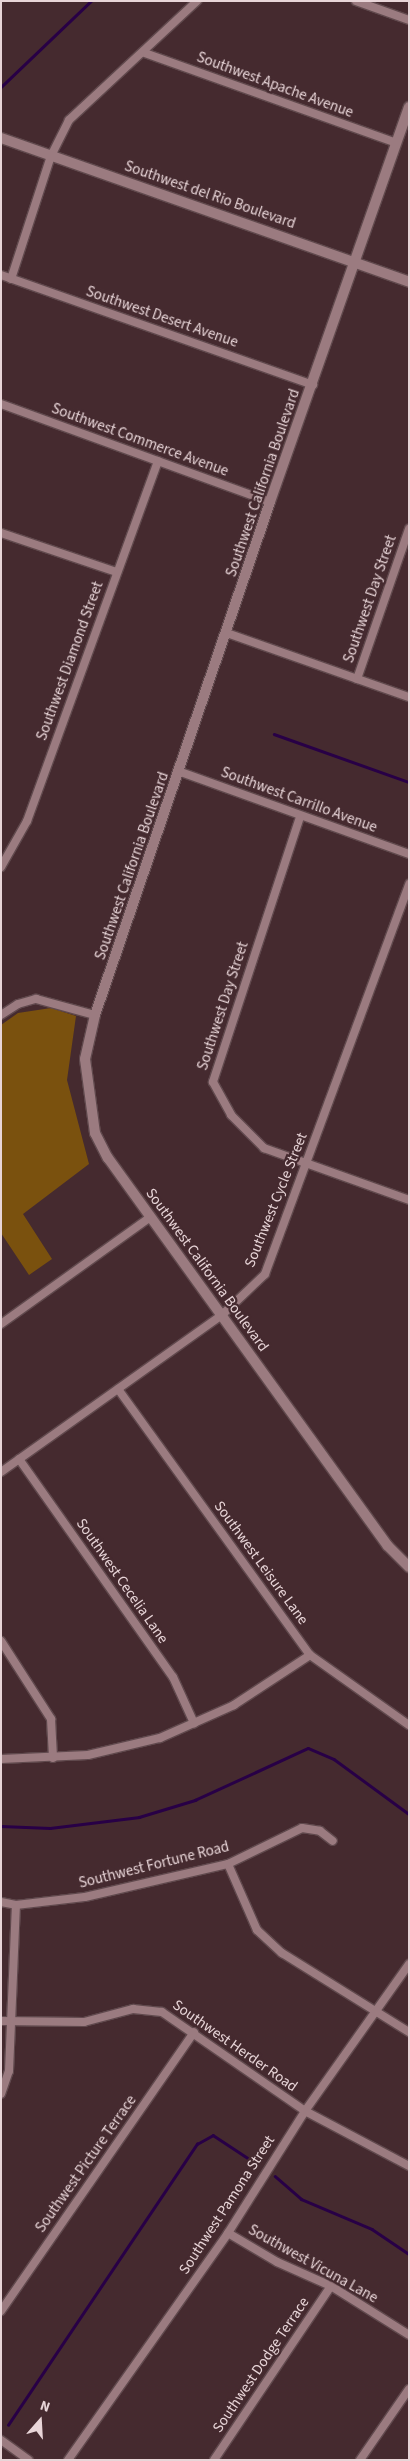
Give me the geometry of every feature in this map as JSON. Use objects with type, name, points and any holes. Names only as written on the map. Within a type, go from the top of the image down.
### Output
[{"type":"street","points":[[11,279],[51,156],[69,120],[145,53],[197,1]]},
{"type":"street","points":[[356,1],[409,20]]},
{"type":"street","name":"Southwest Apache Avenue","points":[[145,53],[396,143]]},
{"type":"street","name":"Southwest California Boulevard","points":[[409,107],[357,262],[270,502],[181,772],[95,1015],[84,1059],[95,1133],[149,1218],[222,1315],[388,1546],[409,1567]]},
{"type":"street","name":"Southwest del Rio Boulevard","points":[[1,138],[357,262],[409,282]]},
{"type":"street","name":"Southwest Desert Avenue","points":[[1,275],[313,385]]},
{"type":"street","name":"Southwest Commerce Avenue","points":[[1,404],[270,502]]},
{"type":"street","name":"Southwest Diamond Street","points":[[1,867],[27,821],[116,572],[158,462]]},
{"type":"street","name":"Southwest Day Street","points":[[357,679],[409,529]]},
{"type":"street","points":[[1,533],[116,572]]},
{"type":"street","points":[[227,632],[409,697]]},
{"type":"street","name":"Southwest Carrillo Avenue","points":[[181,772],[300,817],[409,854]]},
{"type":"street","name":"Southwest Day Street","points":[[300,817],[213,1082],[231,1116],[264,1148],[306,1165],[409,1200]]},
{"type":"street","name":"Southwest Cycle Street","points":[[1,1472],[222,1315],[265,1274],[409,884]]},
{"type":"street","points":[[1,1015],[18,1004],[36,999],[95,1015]]},
{"type":"street","points":[[1,1324],[149,1218]]},
{"type":"street","name":"Southwest Leisure Lane","points":[[118,1389],[310,1655],[409,1725]]},
{"type":"street","name":"Southwest Cecelia Lane","points":[[19,1459],[173,1677],[194,1723]]},
{"type":"street","points":[[1,1641],[51,1719],[53,1758]]},
{"type":"street","points":[[1,1760],[53,1758],[111,1751],[160,1738],[234,1705],[310,1655]]},
{"type":"street","name":"Southwest Fortune Road","points":[[1,1902],[16,1905],[86,1898],[228,1864],[302,1828],[320,1831],[333,1841]]},
{"type":"street","points":[[228,1864],[257,1930],[282,1953],[377,2014],[409,2032]]},
{"type":"street","points":[[1,2094],[8,2078],[16,1905]]},
{"type":"street","name":"Southwest Pamona Street","points":[[68,2460],[228,2233],[305,2111],[377,2014],[409,1964]]},
{"type":"street","name":"Southwest Herder Road","points":[[1,2021],[84,2022],[132,2008],[162,2012],[194,2032],[305,2111],[409,2166]]},
{"type":"street","name":"Southwest Picture Terrace","points":[[1,2311],[194,2032]]},
{"type":"street","name":"Southwest Vicuna Lane","points":[[228,2233],[277,2262],[331,2286],[409,2335]]},
{"type":"street","name":"Southwest Dodge Terrace","points":[[214,2460],[331,2286]]},
{"type":"street","points":[[360,2460],[409,2389]]},
{"type":"street","points":[[1,2440],[29,2460]]},
{"type":"shaded area","points":[[51,1008],[76,1016],[67,1080],[89,1164],[23,1214],[52,1259],[29,1275],[1,1233],[1,1025],[18,1013]]},
{"type":"waterway","points":[[1,87],[91,1]]},
{"type":"waterway","points":[[274,734],[409,782]]},
{"type":"waterway","points":[[1,1826],[50,1828],[139,1817],[195,1800],[308,1748],[334,1759],[409,1814]]},
{"type":"waterway","points":[[8,2425],[197,2144],[213,2135],[254,2162]]},
{"type":"waterway","points":[[275,2176],[301,2199],[372,2229],[409,2254]]}]
